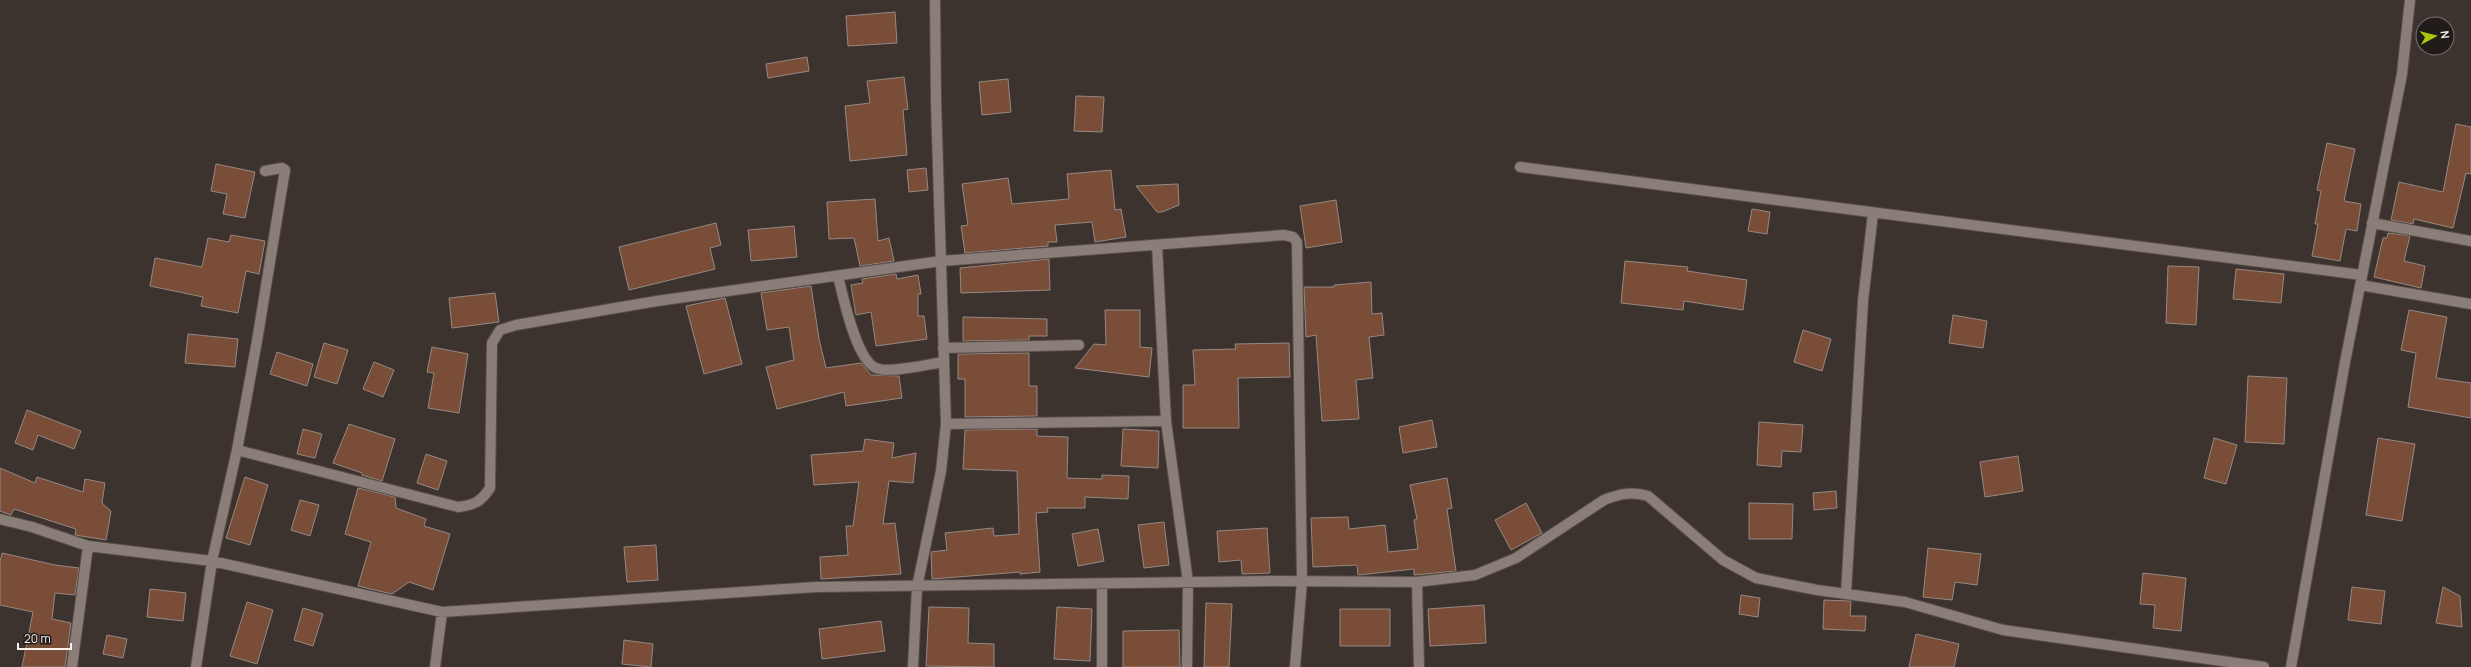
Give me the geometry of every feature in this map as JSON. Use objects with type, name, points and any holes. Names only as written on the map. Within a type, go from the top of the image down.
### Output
[{"type":"street","points":[[913,667],[917,587],[942,471],[946,424],[935,0]]},
{"type":"street","points":[[2291,667],[2361,280],[2402,74],[2410,0]]},
{"type":"street","points":[[1520,167],[1873,213],[2361,280],[2471,304]]},
{"type":"street","points":[[196,667],[212,561],[237,450],[285,170],[282,168],[265,171]]},
{"type":"street","points":[[1846,594],[1863,301],[1873,213]]},
{"type":"street","points":[[2372,223],[2471,241]]},
{"type":"street","points":[[237,450],[458,507],[475,505],[485,497],[490,488],[492,343],[500,330],[516,325],[657,301],[941,261],[1284,235],[1293,237],[1297,242],[1302,581],[1295,667]]},
{"type":"street","points":[[1157,245],[1166,421],[1188,582],[1187,667]]},
{"type":"street","points":[[838,276],[853,330],[862,352],[871,365],[877,369],[889,369],[944,362]]},
{"type":"street","points":[[943,348],[1079,345]]},
{"type":"street","points":[[946,424],[1166,421]]},
{"type":"street","points":[[0,519],[32,527],[88,546],[212,561],[442,612],[816,587],[917,587],[1302,581],[1417,582],[1475,575],[1516,558],[1604,500],[1618,494],[1637,493],[1648,496],[1723,560],[1756,578],[1846,594],[1906,602],[2003,630],[2264,667]]},
{"type":"street","points":[[72,667],[88,546]]},
{"type":"street","points":[[1417,582],[1419,667]]},
{"type":"street","points":[[1102,584],[1102,667]]},
{"type":"street","points":[[435,667],[442,612]]},
{"type":"building","points":[[895,12],[897,43],[848,46],[846,16]]},
{"type":"building","points":[[807,57],[809,71],[768,78],[766,64]]},
{"type":"building","points":[[904,77],[908,109],[903,110],[907,155],[850,161],[845,106],[870,103],[867,81]]},
{"type":"building","points":[[1008,79],[1011,112],[982,115],[979,82]]},
{"type":"building","points":[[1076,96],[1104,97],[1102,132],[1074,131]]},
{"type":"building","points":[[2456,124],[2471,127],[2471,174],[2466,173],[2453,228],[2414,219],[2413,224],[2391,220],[2399,182],[2443,192]]},
{"type":"building","points":[[2327,143],[2355,149],[2344,201],[2361,204],[2357,231],[2346,229],[2340,261],[2312,256],[2318,224],[2315,224],[2321,191],[2317,190]]},
{"type":"building","points":[[216,164],[255,172],[245,218],[223,214],[227,194],[211,191]]},
{"type":"building","points":[[926,168],[928,190],[909,192],[907,170]]},
{"type":"building","points":[[1111,170],[1115,210],[1121,209],[1126,237],[1095,242],[1092,222],[1055,225],[1057,242],[1048,242],[1048,246],[965,253],[961,226],[968,225],[962,184],[1008,178],[1012,204],[1069,199],[1067,174]]},
{"type":"building","points":[[1178,184],[1179,205],[1162,212],[1157,212],[1136,186]]},
{"type":"building","points":[[875,199],[878,241],[889,238],[894,261],[860,266],[854,238],[829,239],[827,202]]},
{"type":"building","points":[[1336,200],[1342,242],[1306,248],[1300,206]]},
{"type":"building","points":[[1752,209],[1770,212],[1767,234],[1748,231]]},
{"type":"building","points":[[716,223],[721,245],[710,248],[715,269],[629,290],[619,247]]},
{"type":"building","points":[[794,226],[797,257],[751,261],[748,230]]},
{"type":"building","points":[[2388,233],[2410,236],[2404,261],[2425,266],[2421,288],[2374,277],[2383,238],[2387,238]]},
{"type":"building","points":[[231,235],[265,241],[259,274],[246,271],[238,313],[201,306],[203,297],[150,286],[155,258],[202,267],[208,238],[229,242]]},
{"type":"building","points":[[1049,259],[1050,290],[961,293],[960,268]]},
{"type":"building","points":[[1625,261],[1688,267],[1687,271],[1747,280],[1743,310],[1684,301],[1683,310],[1621,303]]},
{"type":"building","points":[[2168,266],[2199,267],[2196,325],[2166,323]]},
{"type":"building","points":[[2236,269],[2284,274],[2281,303],[2233,299]]},
{"type":"building","points":[[896,274],[897,279],[918,275],[921,294],[918,294],[918,316],[924,316],[927,339],[876,346],[871,312],[856,315],[851,285],[863,283],[862,279]]},
{"type":"building","points":[[1371,282],[1372,314],[1382,313],[1384,335],[1369,337],[1373,378],[1356,380],[1359,419],[1322,421],[1316,335],[1306,337],[1304,287],[1334,287],[1334,285]]},
{"type":"building","points":[[811,286],[819,339],[826,368],[861,363],[871,375],[899,376],[902,398],[846,406],[844,392],[777,409],[766,367],[794,360],[789,327],[767,330],[761,293]]},
{"type":"building","points":[[495,293],[499,322],[452,328],[449,298]]},
{"type":"building","points":[[725,298],[742,364],[704,374],[686,306]]},
{"type":"building","points":[[1105,310],[1140,310],[1140,347],[1152,348],[1149,377],[1075,368],[1094,344],[1106,345]]},
{"type":"building","points":[[2409,310],[2447,317],[2436,378],[2471,383],[2471,418],[2408,407],[2416,353],[2401,350]]},
{"type":"building","points":[[1953,315],[1987,321],[1983,348],[1949,343]]},
{"type":"building","points":[[963,317],[1047,319],[1047,336],[1029,336],[1029,340],[963,341]]},
{"type":"building","points":[[1803,330],[1831,339],[1822,371],[1794,362]]},
{"type":"building","points":[[188,334],[238,339],[235,367],[185,363]]},
{"type":"building","points":[[324,343],[348,350],[337,384],[314,377]]},
{"type":"building","points":[[1289,343],[1290,377],[1238,378],[1239,428],[1183,428],[1183,385],[1195,385],[1193,350],[1236,349],[1235,344]]},
{"type":"building","points":[[432,347],[468,354],[459,413],[428,408],[434,373],[427,372]]},
{"type":"building","points":[[277,352],[313,364],[307,386],[270,374]]},
{"type":"building","points":[[1029,353],[1029,386],[1037,386],[1037,416],[965,417],[965,379],[958,379],[958,354]]},
{"type":"building","points":[[374,362],[394,370],[383,397],[363,389]]},
{"type":"building","points":[[2248,376],[2287,378],[2284,444],[2245,442]]},
{"type":"building","points":[[27,410],[81,431],[74,449],[38,435],[33,450],[15,443]]},
{"type":"building","points":[[1432,420],[1437,447],[1403,453],[1399,427]]},
{"type":"building","points":[[1759,422],[1803,425],[1801,452],[1782,451],[1781,467],[1757,465]]},
{"type":"building","points":[[349,424],[395,439],[382,481],[362,475],[362,473],[333,463]]},
{"type":"building","points":[[303,429],[322,434],[315,458],[297,454]]},
{"type":"building","points":[[1037,429],[1037,436],[1068,437],[1067,478],[1102,479],[1102,475],[1129,476],[1128,499],[1085,497],[1085,508],[1047,508],[1048,512],[1036,513],[1040,572],[1020,574],[1020,572],[932,579],[931,552],[947,550],[945,533],[993,528],[994,536],[1019,534],[1017,471],[963,469],[965,430]]},
{"type":"building","points":[[1123,429],[1159,431],[1158,468],[1121,466]]},
{"type":"building","points":[[2214,438],[2237,445],[2226,484],[2204,478]]},
{"type":"building","points":[[2378,438],[2415,444],[2402,521],[2366,515]]},
{"type":"building","points":[[865,439],[894,443],[892,458],[916,453],[913,483],[889,481],[883,524],[895,523],[901,574],[821,579],[820,557],[848,555],[846,526],[853,526],[859,482],[814,485],[811,455],[863,451]]},
{"type":"building","points":[[426,454],[447,461],[438,490],[417,483]]},
{"type":"building","points":[[2018,456],[2023,491],[1985,497],[1980,462]]},
{"type":"building","points":[[0,468],[35,483],[37,477],[83,492],[85,479],[105,483],[102,503],[111,511],[106,540],[75,535],[76,529],[14,509],[11,515],[0,511]]},
{"type":"building","points":[[245,477],[268,485],[250,545],[226,538]]},
{"type":"building","points":[[1447,478],[1452,508],[1447,509],[1456,571],[1414,575],[1414,569],[1358,575],[1357,565],[1313,567],[1311,518],[1348,517],[1349,529],[1385,525],[1388,552],[1418,549],[1414,520],[1417,519],[1410,485]]},
{"type":"building","points":[[358,488],[395,497],[396,508],[426,519],[424,526],[450,534],[433,590],[409,582],[392,594],[358,586],[371,542],[345,534]]},
{"type":"building","points":[[1836,491],[1837,508],[1814,510],[1813,493]]},
{"type":"building","points":[[300,500],[319,505],[310,536],[291,530]]},
{"type":"building","points":[[1526,503],[1542,533],[1511,550],[1495,520]]},
{"type":"building","points":[[1749,503],[1793,504],[1792,539],[1749,539]]},
{"type":"building","points":[[1164,522],[1169,565],[1144,568],[1138,525]]},
{"type":"building","points":[[1267,528],[1270,573],[1242,574],[1241,560],[1219,562],[1217,531]]},
{"type":"building","points":[[1098,529],[1104,561],[1078,566],[1072,534]]},
{"type":"building","points":[[656,545],[658,580],[627,582],[624,547]]},
{"type":"building","points":[[1928,548],[1981,554],[1977,585],[1955,582],[1952,600],[1923,597]]},
{"type":"building","points":[[2,553],[55,565],[79,568],[75,595],[55,593],[52,619],[71,623],[65,667],[22,667],[33,612],[0,605],[0,562]]},
{"type":"building","points":[[2143,573],[2186,578],[2181,631],[2153,628],[2155,605],[2140,604]]},
{"type":"building","points":[[2352,587],[2385,591],[2381,624],[2348,620]]},
{"type":"building","points":[[2443,587],[2460,596],[2462,627],[2436,623]]},
{"type":"building","points":[[150,589],[186,593],[183,621],[147,617]]},
{"type":"building","points":[[1741,595],[1760,598],[1758,617],[1739,614]]},
{"type":"building","points":[[1824,600],[1851,601],[1850,616],[1866,616],[1865,631],[1823,629]]},
{"type":"building","points":[[247,602],[273,610],[257,664],[230,656]]},
{"type":"building","points":[[1206,603],[1232,604],[1229,667],[1204,667]]},
{"type":"building","points":[[1484,605],[1486,643],[1430,646],[1428,609]]},
{"type":"building","points":[[929,607],[969,608],[968,643],[994,644],[994,667],[926,666]]},
{"type":"building","points":[[1057,607],[1092,609],[1090,661],[1054,659]]},
{"type":"building","points":[[303,608],[323,614],[313,646],[294,640]]},
{"type":"building","points":[[1340,609],[1390,609],[1390,646],[1340,646]]},
{"type":"building","points":[[881,621],[885,651],[822,659],[819,629]]},
{"type":"building","points":[[1179,630],[1180,667],[1123,667],[1123,631]]},
{"type":"building","points":[[1916,634],[1959,644],[1954,667],[1909,667]]},
{"type":"building","points":[[107,635],[127,639],[123,658],[103,654]]},
{"type":"building","points":[[624,640],[653,644],[651,667],[622,664]]}]
